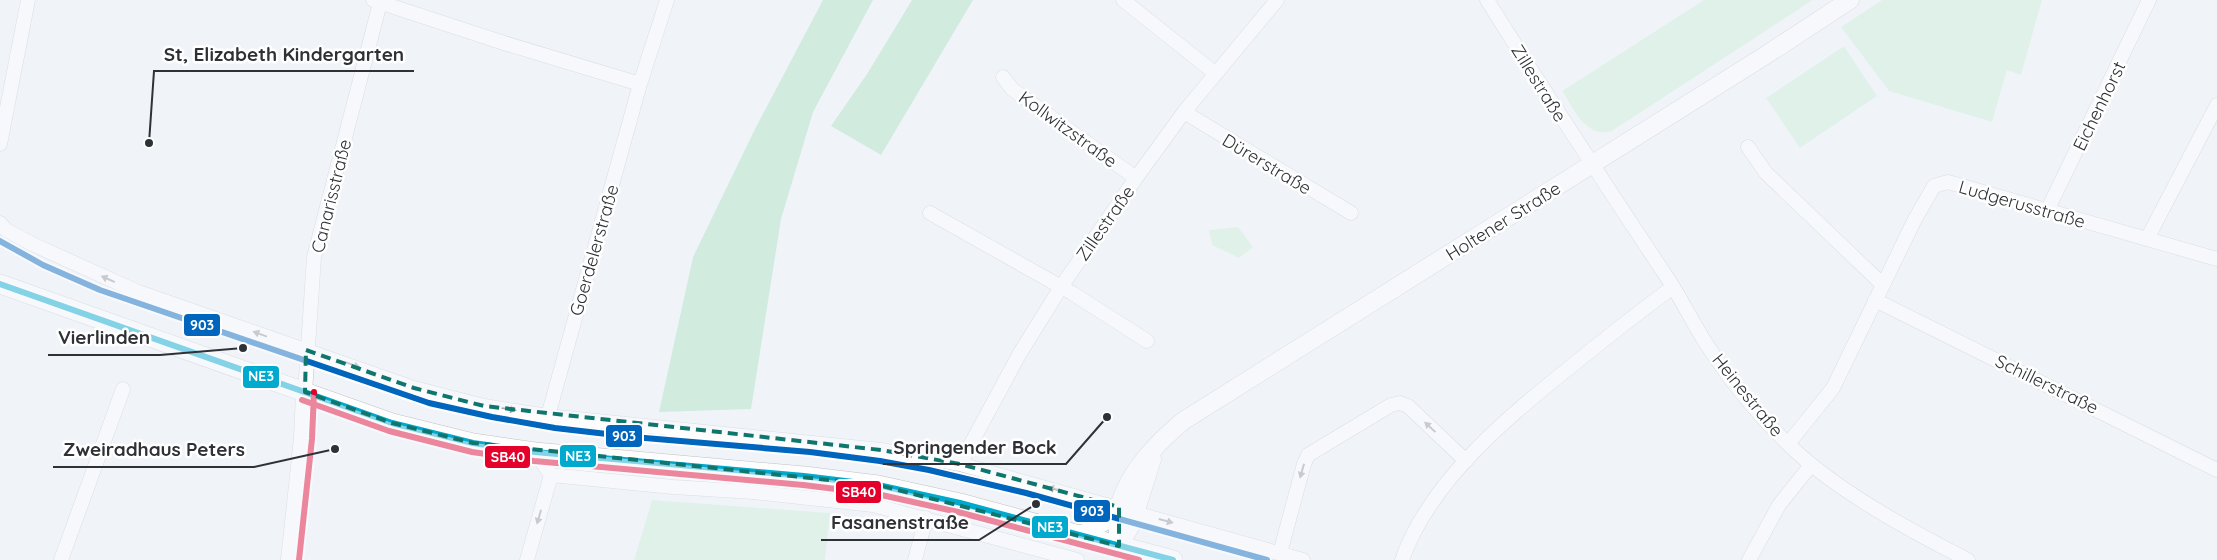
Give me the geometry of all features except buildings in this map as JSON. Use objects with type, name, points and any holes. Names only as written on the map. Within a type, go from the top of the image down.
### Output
[{"type":"main road","points":[[0,284],[392,423],[473,443],[535,452],[804,476],[878,485],[960,503],[1173,560]]},
{"type":"street","points":[[0,144],[28,0]]},
{"type":"street","name":"Goerdelerstraße","points":[[548,416],[640,84],[667,0]]},
{"type":"street","points":[[1123,0],[1216,74]]},
{"type":"street","name":"Zillestraße","points":[[960,464],[1020,353],[1061,287],[1184,112],[1277,0]]},
{"type":"street","name":"Zillestraße","points":[[1487,0],[1592,165]]},
{"type":"street","name":"Holtener Straße","points":[[1119,546],[1129,514],[1136,471],[1158,444],[1183,421],[1592,165],[1850,0]]},
{"type":"street","name":"Eichenhorst","points":[[2047,211],[2149,0]]},
{"type":"street","points":[[376,2],[640,84]]},
{"type":"street","name":"Canarisstraße","points":[[305,392],[306,350],[314,258],[376,2]]},
{"type":"street","name":"Kollwitzstraße","points":[[1003,77],[1012,89],[1136,178]]},
{"type":"street","points":[[2147,239],[2211,129],[2217,105]]},
{"type":"street","name":"Dürerstraße","points":[[1184,112],[1351,214]]},
{"type":"street","points":[[1748,147],[1766,173],[1883,285]]},
{"type":"street","name":"Heinestraße","points":[[1592,165],[1673,288],[1712,354],[1745,397],[1788,444],[1811,465],[1839,485],[1968,560]]},
{"type":"street","name":"Ludgerusstraße","points":[[1788,444],[1833,388],[1914,221],[1934,186],[1948,182],[2217,259]]},
{"type":"street","points":[[930,213],[1061,287],[1147,341]]},
{"type":"street","points":[[0,223],[6,230],[32,244],[136,291],[414,388],[484,406],[548,416],[881,450],[960,464],[1129,514],[1303,560]]},
{"type":"street","points":[[1402,560],[1427,510],[1445,484],[1466,461],[1548,385],[1634,316],[1673,288]]},
{"type":"street","name":"Schillerstraße","points":[[1875,300],[2217,470]]},
{"type":"street","points":[[61,560],[123,389]]},
{"type":"street","points":[[290,560],[303,438],[305,392]]},
{"type":"street","points":[[1280,553],[1308,455],[1391,405],[1400,403],[1408,406],[1466,461]]},
{"type":"street","points":[[535,452],[551,475]]},
{"type":"street","points":[[1749,560],[1779,505],[1811,465]]},
{"type":"street","points":[[551,475],[820,498],[873,505],[926,518],[1045,556],[1077,560]]},
{"type":"street","points":[[527,560],[551,475]]},
{"type":"street","points":[[1129,514],[1140,551]]},
{"type":"street","name":"Holtener Straße","points":[[1079,536],[1102,523],[1129,514]]},
{"type":"street","points":[[915,560],[926,518]]},
{"type":"highlighted area","points":[[306,350],[414,388],[484,406],[881,450],[960,464],[1119,507],[1119,546],[878,485],[473,443],[392,423],[305,392]]},
{"type":"green space","points":[[823,0],[873,0],[813,112],[781,219],[751,409],[659,412],[693,257],[755,129]]},
{"type":"green space","points":[[912,0],[973,0],[881,155],[831,126],[867,74]]},
{"type":"green space","points":[[1704,0],[1813,0],[1612,131],[1595,131],[1588,127],[1576,114],[1562,91]]},
{"type":"green space","points":[[1882,0],[2042,0],[2021,75],[2007,70],[1992,122],[1889,91],[1841,27]]},
{"type":"green space","points":[[1844,46],[1877,96],[1800,148],[1766,98]]},
{"type":"green space","points":[[1238,227],[1253,247],[1239,258],[1212,245],[1209,230]]},
{"type":"green space","points":[[652,500],[830,513],[825,560],[634,560]]},
{"type":"transit line","name":"903","points":[[0,241],[43,265],[100,290],[429,403],[555,428],[633,437],[810,452],[880,461],[929,470],[1026,493],[1267,560]]},
{"type":"transit line","name":"NE3","points":[[0,284],[392,423],[473,443],[535,452],[804,476],[878,485],[960,503],[1173,560]]},
{"type":"transit line","name":"SB40","points":[[299,560],[312,439],[314,392]]},
{"type":"transit line","name":"SB40","points":[[302,400],[389,431],[472,452],[534,461],[803,485],[877,494],[958,512],[1139,560]]},
{"type":"place","name":"St, Elizabeth Kindergarten","points":[[149,143]]},
{"type":"place","name":"Vierlinden","points":[[243,348]]},
{"type":"place","name":"Springender Bock","points":[[1107,417]]},
{"type":"place","name":"Zweiradhaus Peters","points":[[335,449]]},
{"type":"place","name":"Fasanenstraße","points":[[1036,504]]}]
